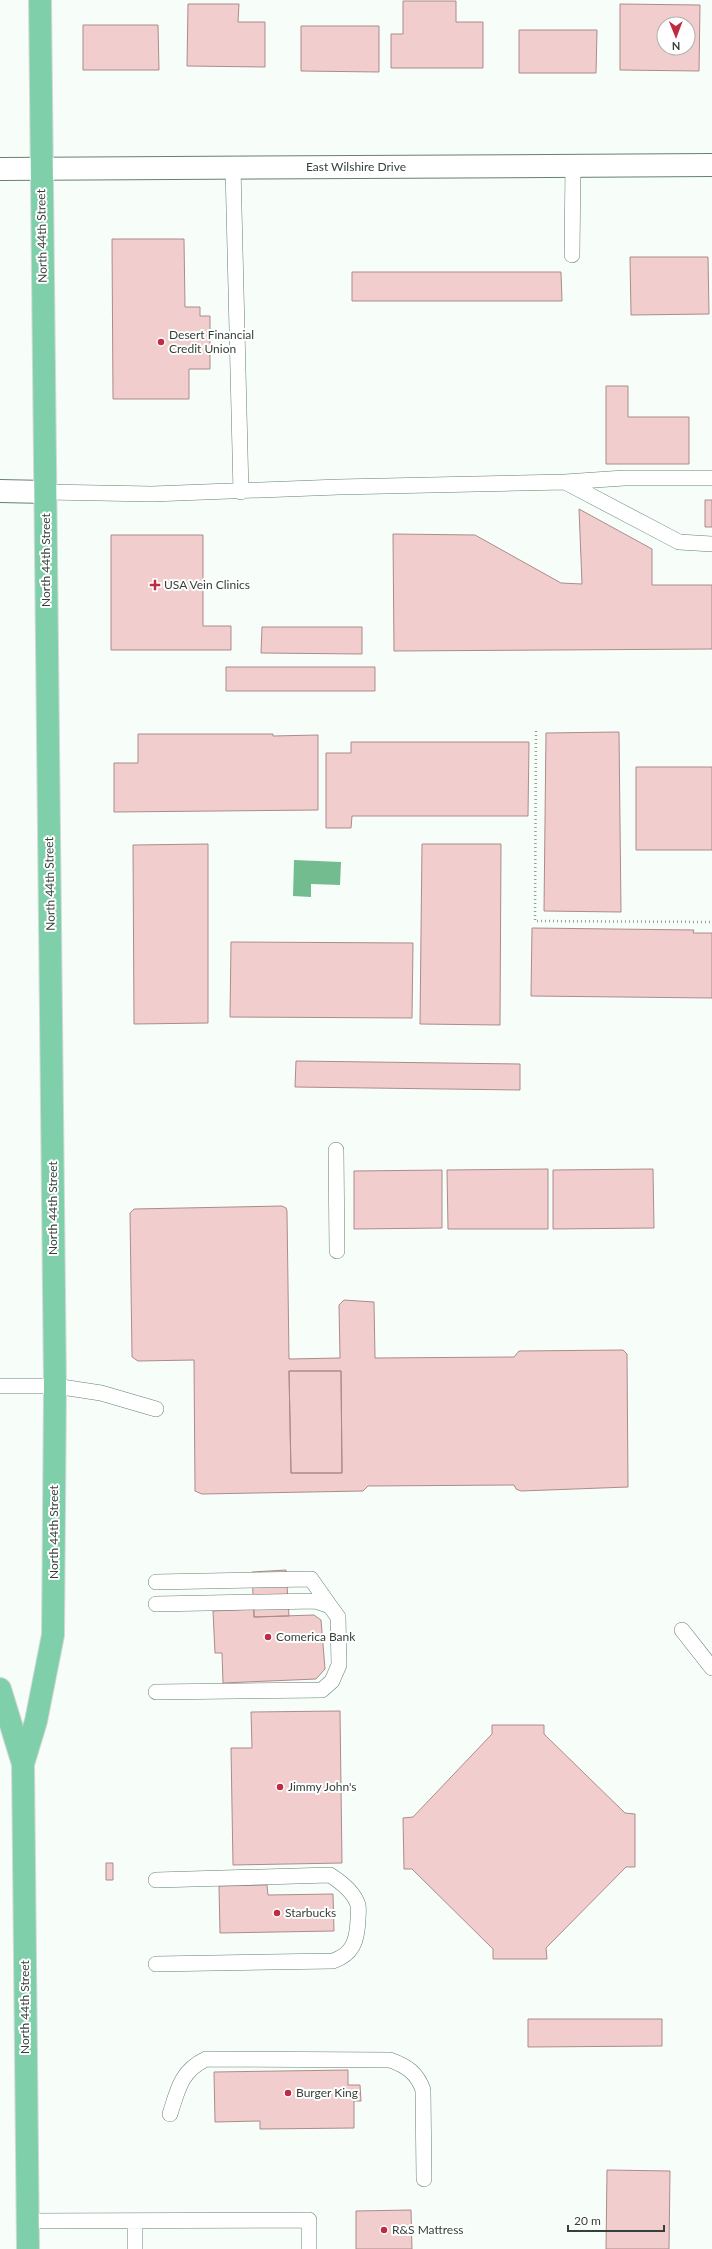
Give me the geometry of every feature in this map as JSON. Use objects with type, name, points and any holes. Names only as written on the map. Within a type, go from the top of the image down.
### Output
[{"type":"main road","name":"North 44th Street","points":[[23,1764],[36,1721],[53,1635],[55,1386],[40,0]]},
{"type":"main road","name":"North 44th Street","points":[[0,1689],[23,1764],[28,2249]]},
{"type":"street","name":"East Wilshire Drive","points":[[0,169],[712,165]]},
{"type":"street","points":[[0,491],[46,492]]},
{"type":"lane","points":[[572,255],[573,165]]},
{"type":"lane","points":[[232,168],[241,492]]},
{"type":"lane","points":[[46,492],[152,494],[241,492],[339,487],[565,482],[624,478],[712,478]]},
{"type":"lane","points":[[565,482],[678,542],[712,544]]},
{"type":"lane","points":[[336,1150],[337,1251]]},
{"type":"lane","points":[[0,1386],[55,1386],[101,1393],[156,1409]]},
{"type":"lane","points":[[156,1582],[311,1579],[338,1617],[339,1665],[332,1681],[322,1690],[156,1692]]},
{"type":"lane","points":[[156,1604],[315,1601],[330,1606]]},
{"type":"lane","points":[[682,1630],[712,1668]]},
{"type":"lane","points":[[156,1880],[330,1875],[349,1891],[358,1905],[357,1938],[352,1950],[343,1958],[333,1961],[156,1964]]},
{"type":"lane","points":[[170,2114],[181,2082],[193,2065],[206,2059],[390,2060],[405,2065],[418,2078],[423,2090],[424,2179]]},
{"type":"lane","points":[[28,2221],[309,2220],[309,2249]]},
{"type":"lane","points":[[134,2221],[135,2249]]},
{"type":"path","points":[[536,731],[535,921],[712,922]]},
{"type":"shaded area","points":[[294,860],[341,862],[340,885],[311,884],[311,897],[293,896]]},
{"type":"building","points":[[403,1],[456,1],[456,22],[483,22],[483,68],[391,68],[391,34],[403,34]]},
{"type":"building","points":[[188,4],[239,4],[238,22],[265,22],[265,67],[187,66]]},
{"type":"building","points":[[620,4],[700,5],[699,71],[620,70]]},
{"type":"building","points":[[83,25],[158,25],[159,70],[83,70]]},
{"type":"building","points":[[301,26],[379,26],[379,72],[301,71]]},
{"type":"building","points":[[519,30],[597,30],[596,73],[519,73]]},
{"type":"building","name":"Desert Financial Credit Union","points":[[112,239],[184,239],[185,307],[200,307],[200,316],[210,316],[210,369],[189,369],[189,399],[113,399]]},
{"type":"building","points":[[630,257],[708,257],[709,314],[631,315]]},
{"type":"building","points":[[352,272],[561,272],[562,301],[352,301]]},
{"type":"building","points":[[606,386],[628,386],[628,417],[689,417],[689,464],[606,464]]},
{"type":"building","points":[[705,500],[712,500],[712,527],[705,527]]},
{"type":"building","points":[[579,509],[652,549],[652,585],[712,585],[712,649],[394,651],[393,534],[475,535],[561,583],[582,584]]},
{"type":"building","points":[[111,535],[203,535],[203,626],[231,626],[231,650],[111,650]]},
{"type":"building","points":[[262,627],[362,627],[362,654],[261,653]]},
{"type":"building","points":[[226,667],[375,667],[375,691],[226,691]]},
{"type":"building","points":[[619,732],[621,912],[544,911],[546,733]]},
{"type":"building","points":[[138,734],[273,734],[273,736],[318,735],[318,810],[114,812],[114,763],[138,763]]},
{"type":"building","points":[[351,742],[529,742],[528,816],[352,816],[351,828],[326,828],[326,753],[351,753]]},
{"type":"building","points":[[636,767],[712,767],[712,850],[636,850]]},
{"type":"building","points":[[208,844],[208,1023],[134,1024],[133,845]]},
{"type":"building","points":[[422,844],[501,844],[500,1025],[420,1024]]},
{"type":"building","points":[[532,928],[694,930],[693,933],[712,933],[712,998],[531,996]]},
{"type":"building","points":[[231,942],[413,943],[412,1018],[230,1017]]},
{"type":"building","points":[[296,1061],[520,1064],[520,1090],[295,1087]]},
{"type":"building","points":[[548,1169],[548,1229],[448,1229],[447,1170]]},
{"type":"building","points":[[653,1169],[654,1228],[553,1229],[553,1170]]},
{"type":"building","points":[[442,1170],[442,1228],[354,1229],[354,1171]]},
{"type":"building","points":[[282,1206],[286,1208],[289,1359],[340,1358],[339,1305],[344,1300],[374,1302],[375,1358],[514,1357],[519,1351],[623,1350],[627,1354],[628,1487],[521,1491],[516,1489],[514,1485],[368,1486],[363,1491],[202,1494],[195,1491],[194,1360],[138,1361],[132,1357],[130,1213],[134,1209]],"holes":[[[289,1371],[341,1371],[342,1473],[291,1473]]]},
{"type":"building","points":[[289,1371],[341,1371],[342,1473],[291,1473]]},
{"type":"building","points":[[286,1570],[289,1616],[254,1617],[252,1572]]},
{"type":"building","name":"Comerica Bank","points":[[254,1609],[254,1617],[314,1615],[321,1620],[325,1669],[316,1679],[223,1683],[222,1653],[215,1653],[213,1611]]},
{"type":"building","points":[[340,1711],[342,1863],[233,1865],[231,1748],[252,1748],[251,1712]]},
{"type":"building","points":[[492,1725],[544,1725],[544,1734],[625,1813],[635,1814],[635,1867],[626,1867],[546,1948],[547,1959],[493,1959],[493,1949],[412,1869],[404,1869],[403,1818],[413,1817],[492,1734]]},
{"type":"building","points":[[106,1863],[113,1863],[113,1880],[106,1880]]},
{"type":"building","name":"Starbucks","points":[[267,1885],[268,1895],[333,1894],[334,1931],[220,1933],[219,1886]]},
{"type":"building","points":[[528,2019],[662,2019],[662,2046],[528,2047]]},
{"type":"building","name":"Burger King","points":[[348,2070],[348,2085],[360,2085],[361,2101],[354,2101],[354,2128],[260,2129],[260,2121],[215,2122],[214,2072]]},
{"type":"building","points":[[607,2170],[670,2171],[669,2249],[606,2249]]},
{"type":"building","name":"R&S Mattress","points":[[411,2210],[412,2249],[356,2249],[356,2211]]},
{"type":"place","name":"Desert Financial Credit Union","points":[[161,342]]},
{"type":"place","name":"USA Vein Clinics","points":[[155,585]]},
{"type":"place","name":"Comerica Bank","points":[[268,1637]]},
{"type":"place","name":"Jimmy John's","points":[[280,1787]]},
{"type":"place","name":"Starbucks","points":[[277,1913]]},
{"type":"place","name":"Burger King","points":[[288,2093]]},
{"type":"place","name":"R&S Mattress","points":[[384,2230]]}]
